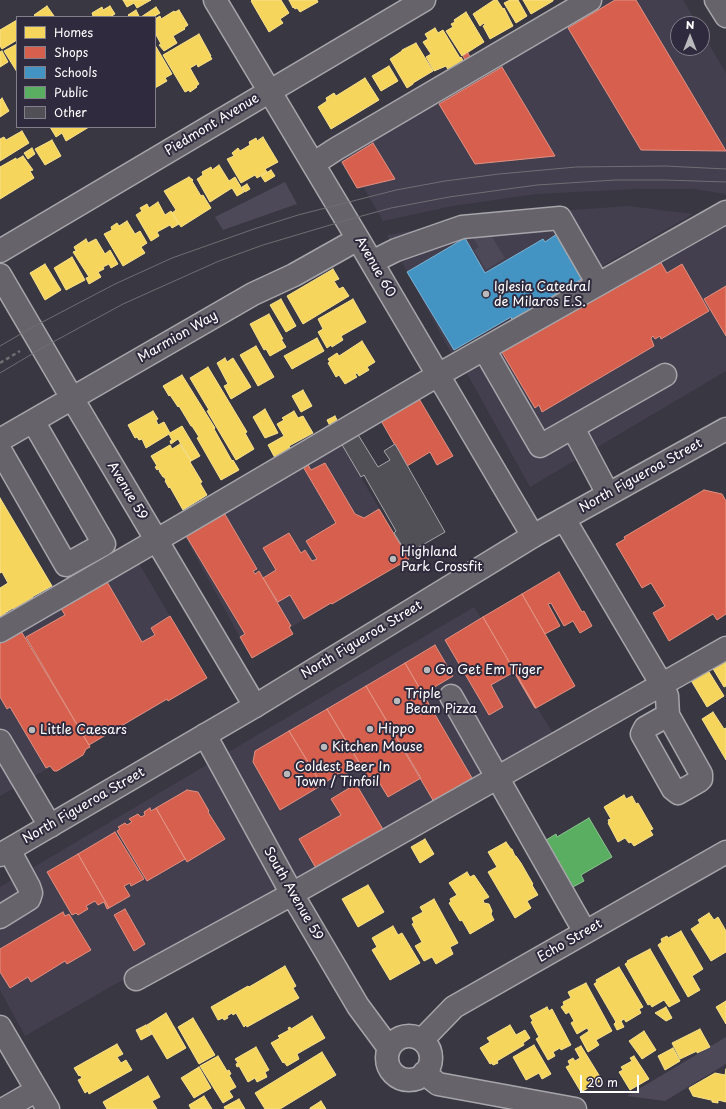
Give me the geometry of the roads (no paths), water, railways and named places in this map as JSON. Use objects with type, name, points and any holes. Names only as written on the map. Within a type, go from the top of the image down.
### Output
[{"type":"street","name":"Avenue 60","points":[[215,0],[372,262],[533,536]]},
{"type":"street","name":"Piedmont Avenue","points":[[0,251],[424,0]]},
{"type":"street","points":[[313,164],[590,0]]},
{"type":"street","points":[[716,0],[726,16]]},
{"type":"street","points":[[0,631],[438,375],[726,212]]},
{"type":"street","points":[[372,262],[396,250],[462,227],[560,218],[598,284]]},
{"type":"street","name":"Marmion Way","points":[[0,440],[253,294],[294,275],[358,239]]},
{"type":"street","name":"Avenue 59","points":[[0,275],[255,706]]},
{"type":"street","points":[[484,349],[540,446],[665,375]]},
{"type":"street","points":[[0,450],[66,565],[104,544],[33,421]]},
{"type":"street","points":[[573,428],[608,494]]},
{"type":"street","name":"North Figueroa Street","points":[[5,853],[255,706],[533,536],[725,430]]},
{"type":"street","points":[[564,519],[662,685],[667,696],[668,715]]},
{"type":"street","points":[[136,979],[292,894],[726,648]]},
{"type":"street","points":[[451,696],[585,932]]},
{"type":"street","name":"South Avenue 59","points":[[205,735],[292,894],[358,1006],[389,1048]]},
{"type":"street","points":[[0,741],[50,826]]},
{"type":"street","name":"Echo Street","points":[[422,1040],[454,1006],[726,852]]},
{"type":"street","points":[[0,917],[29,899],[31,893],[5,853]]},
{"type":"street","points":[[0,1027],[48,1109]]},
{"type":"street","points":[[404,1036],[417,1037],[422,1040],[430,1053],[431,1060],[429,1067],[418,1078],[410,1080],[396,1076],[390,1070],[387,1063],[389,1048],[398,1039],[404,1036]]},
{"type":"street","points":[[424,1073],[438,1084],[575,1109]]},
{"type":"street","points":[[4,1109],[37,1090]]},
{"type":"tram line","points":[[0,346],[115,284],[172,258],[298,215],[396,190],[445,181],[499,174],[576,167],[665,166],[726,169]]},
{"type":"tram line","points":[[0,373],[42,348],[123,304],[219,261],[263,245],[391,208],[449,197],[537,185],[615,180],[726,182]]},
{"type":"place","name":"Iglesia Catedral de Milaros E.S.","points":[[486,294]]},
{"type":"place","name":"Highland Park Crossfit","points":[[393,559]]},
{"type":"place","name":"Go Get Em Tiger","points":[[427,670]]},
{"type":"place","name":"Triple Beam Pizza","points":[[397,701]]},
{"type":"place","name":"Hippo","points":[[370,729]]},
{"type":"place","name":"Little Caesars","points":[[32,730]]},
{"type":"place","name":"Kitchen Mouse","points":[[324,747]]},
{"type":"place","name":"Coldest Beer In Town / Tinfoil","points":[[287,774]]}]
